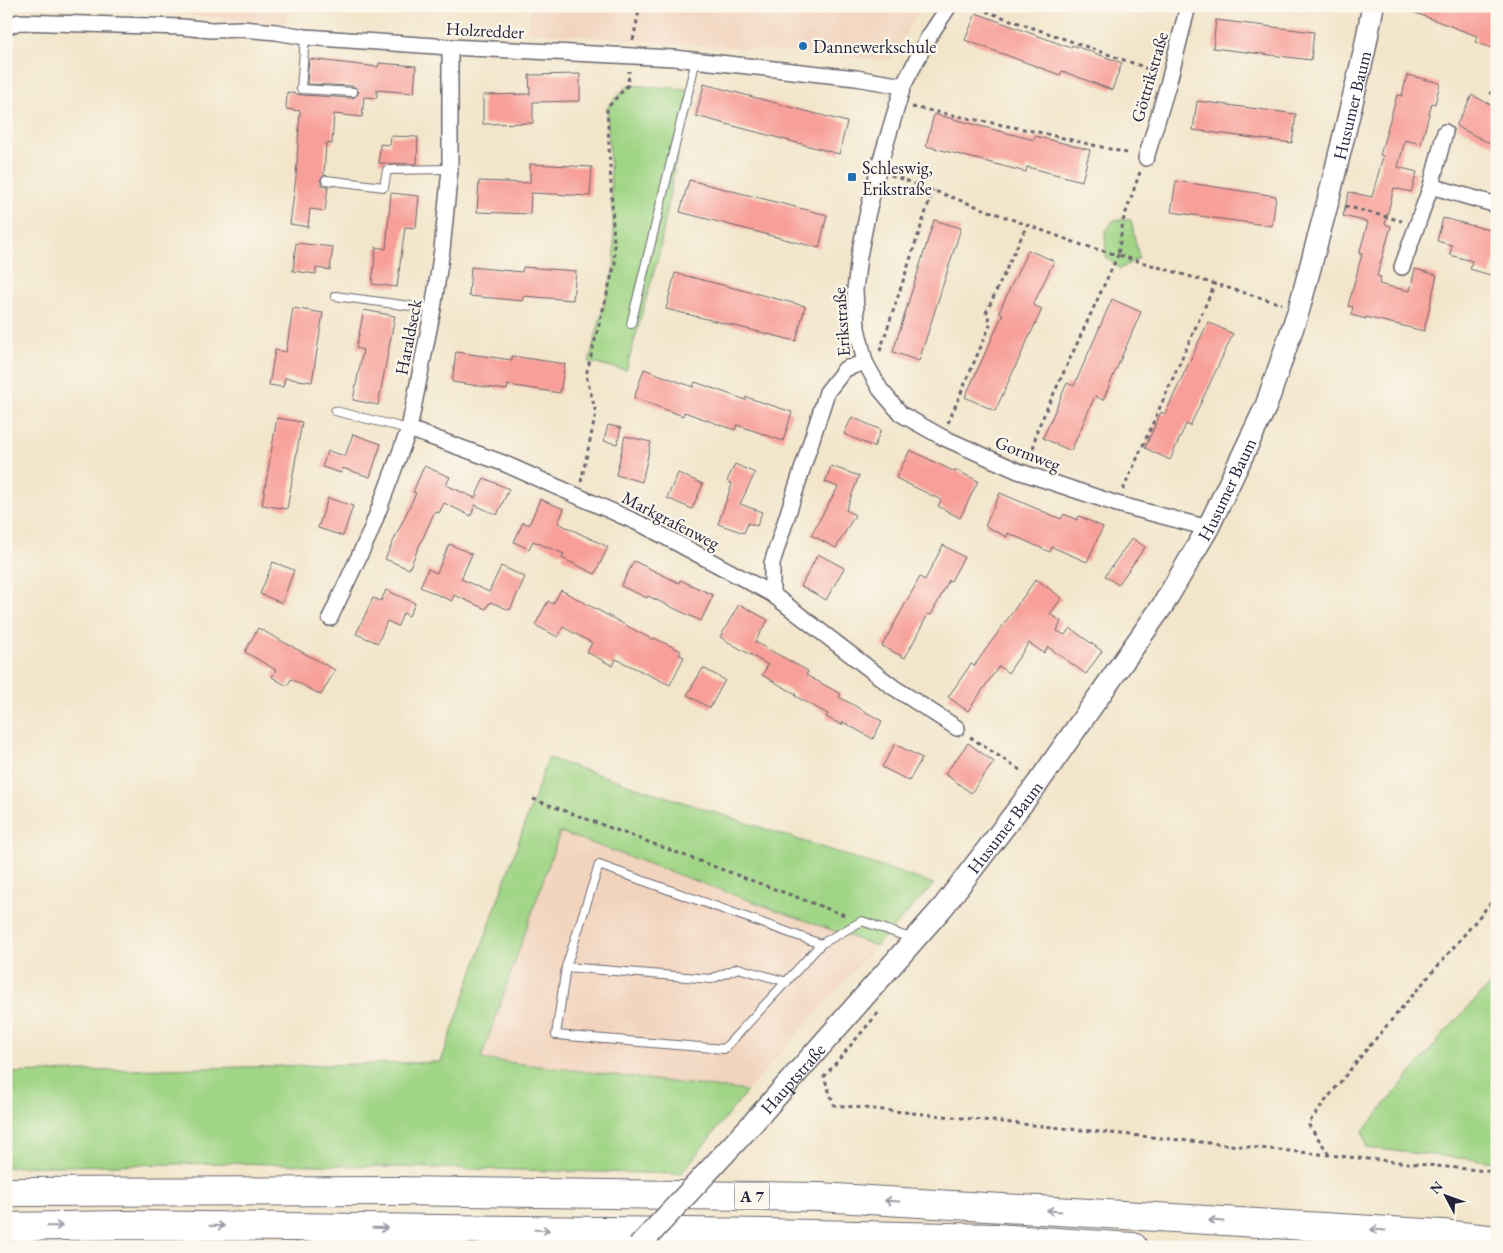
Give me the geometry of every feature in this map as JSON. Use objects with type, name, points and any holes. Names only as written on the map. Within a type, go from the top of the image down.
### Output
[{"type":"highway","name":"A 7","points":[[6,1192],[396,1191],[818,1197],[1432,1234],[1497,1240]]},
{"type":"highway","name":"A 7","points":[[6,1227],[124,1225],[765,1233],[996,1238],[1133,1247]]},
{"type":"street","name":"Erikstraße","points":[[772,594],[772,563],[827,392],[845,369],[865,362],[857,328],[855,290],[866,216],[903,86],[928,38],[949,6]]},
{"type":"street","name":"Göttrikstraße","points":[[1146,158],[1169,81],[1188,6]]},
{"type":"street","name":"Husumer Baum","points":[[943,907],[1038,783],[1163,605],[1208,528],[1266,406],[1299,309],[1328,201],[1364,53],[1373,6]]},
{"type":"street","name":"Holzredder","points":[[6,27],[19,22],[182,27],[212,30],[242,29],[305,37],[450,47],[631,55],[696,60],[856,78],[903,86]]},
{"type":"street","name":"Haraldseck","points":[[330,618],[370,533],[409,429],[442,250],[450,169],[450,47]]},
{"type":"street","points":[[1402,267],[1431,186],[1445,132]]},
{"type":"street","points":[[1431,186],[1497,205]]},
{"type":"street","name":"Gormweg","points":[[865,362],[880,388],[901,414],[942,437],[1027,474],[1117,504],[1208,528]]},
{"type":"street","name":"Markgrafenweg","points":[[409,429],[503,463],[645,526],[772,594],[893,687],[957,728]]},
{"type":"street","name":"Hauptstraße","points":[[638,1247],[752,1124],[943,907]]},
{"type":"lane","points":[[305,37],[301,89],[353,92]]},
{"type":"lane","points":[[631,324],[696,60]]},
{"type":"lane","points":[[326,180],[384,187],[387,170],[450,169]]},
{"type":"lane","points":[[335,296],[432,309]]},
{"type":"lane","name":"Markgrafenweg","points":[[336,411],[409,429]]},
{"type":"lane","points":[[821,944],[598,865],[566,967],[556,1035],[724,1049],[821,944],[862,921],[914,940]]},
{"type":"lane","points":[[566,967],[711,979],[738,968],[787,982]]},
{"type":"path","points":[[578,496],[596,413],[586,375],[615,263],[607,108],[628,85],[631,55],[640,6]]},
{"type":"path","points":[[971,6],[1141,66],[1169,81]]},
{"type":"path","points":[[1490,92],[1497,96]]},
{"type":"path","points":[[898,104],[1038,132],[1146,158],[1123,221],[1118,254],[1037,430],[1027,474]]},
{"type":"path","points":[[878,170],[1082,245],[1118,254],[1299,309]]},
{"type":"path","points":[[865,362],[879,353],[933,190]]},
{"type":"path","points":[[1328,201],[1417,224]]},
{"type":"path","points":[[942,437],[991,323],[986,313],[1027,225]]},
{"type":"path","points":[[1117,504],[1216,284]]},
{"type":"path","points":[[957,728],[1038,783]]},
{"type":"path","points":[[533,799],[862,921]]},
{"type":"path","points":[[1330,1154],[1308,1124],[1336,1085],[1497,895]]},
{"type":"path","points":[[878,1012],[824,1077],[834,1106],[1497,1172]]},
{"type":"shaded area","points":[[192,6],[286,6],[286,23],[192,16]]},
{"type":"shaded area","name":"Dannewerkschule","points":[[531,6],[923,6],[890,60],[527,32]]},
{"type":"shaded area","points":[[560,832],[876,946],[747,1091],[481,1059]]},
{"type":"green space","points":[[628,85],[689,89],[659,254],[626,370],[589,362],[615,263],[607,108]]},
{"type":"green space","points":[[1114,220],[1131,220],[1139,258],[1120,269],[1106,257],[1105,232]]},
{"type":"green space","points":[[548,758],[934,884],[876,946],[560,832],[481,1059],[747,1091],[681,1174],[230,1163],[6,1167],[6,1073],[441,1062]]},
{"type":"green space","points":[[1497,977],[1497,1162],[1366,1148],[1363,1131],[1446,1031]]},
{"type":"building","points":[[1402,6],[1484,6],[1497,11],[1497,50],[1475,42],[1477,36],[1402,8]]},
{"type":"building","points":[[976,13],[1071,48],[1072,45],[1122,63],[1112,90],[1062,71],[1060,75],[965,40]]},
{"type":"building","points":[[1216,20],[1314,32],[1311,60],[1213,48]]},
{"type":"building","points":[[309,59],[378,67],[379,63],[416,66],[414,93],[377,90],[377,98],[364,97],[362,117],[334,114],[332,144],[326,143],[324,175],[320,180],[323,186],[328,186],[325,211],[310,209],[308,227],[290,224],[296,177],[300,111],[286,109],[287,92],[301,95],[353,98],[359,92],[353,86],[307,84]]},
{"type":"building","points":[[580,74],[580,101],[533,102],[533,123],[483,124],[483,95],[530,94],[529,75]]},
{"type":"building","points":[[1407,75],[1440,83],[1435,104],[1432,103],[1421,144],[1405,140],[1398,167],[1417,172],[1411,192],[1394,188],[1385,224],[1391,226],[1377,276],[1381,277],[1379,284],[1410,291],[1415,269],[1437,275],[1424,331],[1351,315],[1353,307],[1348,306],[1362,254],[1359,254],[1368,222],[1343,216],[1349,192],[1372,197],[1383,156],[1380,155],[1397,95],[1402,96]]},
{"type":"building","points":[[704,84],[847,122],[839,154],[696,116]]},
{"type":"building","points":[[1472,95],[1497,108],[1497,147],[1456,126]]},
{"type":"building","points":[[1197,101],[1296,114],[1292,143],[1193,130]]},
{"type":"building","points":[[934,114],[1034,140],[1035,136],[1090,150],[1082,181],[1027,167],[1026,172],[926,146]]},
{"type":"building","points":[[391,136],[418,137],[417,164],[379,163],[380,144],[390,145]]},
{"type":"building","points":[[530,164],[592,167],[590,196],[531,193],[530,214],[477,212],[479,181],[530,183]]},
{"type":"building","points":[[689,180],[827,215],[819,248],[680,212]]},
{"type":"building","points":[[1176,181],[1276,196],[1272,226],[1171,212]]},
{"type":"building","points":[[391,193],[419,196],[416,228],[405,227],[397,287],[372,284],[376,247],[386,249]]},
{"type":"building","points":[[1443,218],[1497,232],[1497,252],[1490,275],[1470,269],[1472,261],[1450,255],[1452,245],[1437,241]]},
{"type":"building","points":[[934,220],[961,228],[919,361],[893,352]]},
{"type":"building","points":[[296,243],[333,247],[330,270],[316,268],[316,274],[293,271]]},
{"type":"building","points":[[1028,250],[1054,261],[1033,305],[1042,309],[995,411],[965,397],[1003,314],[999,312]]},
{"type":"building","points":[[471,267],[522,272],[523,267],[576,271],[573,300],[523,296],[523,301],[469,296]]},
{"type":"building","points":[[675,273],[805,306],[796,341],[666,309]]},
{"type":"building","points":[[1112,299],[1141,312],[1103,400],[1095,396],[1071,451],[1043,438],[1067,383],[1074,386]]},
{"type":"building","points":[[293,308],[323,313],[312,382],[285,378],[283,387],[269,385],[275,350],[286,352]]},
{"type":"building","points":[[364,310],[395,316],[378,405],[353,400],[363,350],[356,348]]},
{"type":"building","points":[[1208,322],[1233,334],[1190,426],[1186,424],[1170,460],[1145,448],[1161,412],[1165,414]]},
{"type":"building","points":[[456,352],[512,360],[512,356],[565,364],[560,393],[508,385],[507,390],[452,382]]},
{"type":"building","points":[[644,369],[693,387],[695,382],[746,400],[746,397],[792,412],[783,441],[737,425],[735,430],[684,412],[683,416],[634,398]]},
{"type":"building","points":[[852,417],[881,430],[874,447],[844,434]]},
{"type":"building","points":[[277,418],[302,422],[287,509],[262,505]]},
{"type":"building","points":[[608,425],[621,428],[617,444],[604,441]]},
{"type":"building","points":[[353,434],[381,444],[370,477],[342,468],[341,473],[322,467],[328,451],[345,456]]},
{"type":"building","points":[[625,436],[651,442],[642,482],[616,475]]},
{"type":"building","points":[[910,450],[978,481],[960,518],[938,506],[941,500],[896,478]]},
{"type":"building","points":[[735,464],[755,473],[740,504],[762,512],[757,526],[748,523],[744,533],[718,524],[732,484],[727,481]]},
{"type":"building","points":[[424,466],[450,477],[446,485],[475,498],[484,478],[509,489],[497,515],[475,505],[471,516],[444,503],[439,513],[435,511],[409,569],[385,559],[416,493],[413,492]]},
{"type":"building","points":[[831,466],[859,476],[846,510],[855,515],[836,548],[811,535],[838,487],[825,482]]},
{"type":"building","points":[[678,473],[703,484],[692,509],[667,498]]},
{"type":"building","points":[[1000,493],[1061,519],[1064,514],[1077,520],[1079,516],[1103,527],[1087,562],[1052,547],[1050,552],[1008,533],[1007,537],[985,526]]},
{"type":"building","points":[[328,498],[353,506],[343,536],[318,528]]},
{"type":"building","points":[[540,499],[564,509],[558,523],[608,547],[595,574],[562,558],[564,554],[533,541],[529,549],[514,542],[523,522],[529,525]]},
{"type":"building","points":[[1132,538],[1145,547],[1118,585],[1105,576]]},
{"type":"building","points":[[449,544],[472,554],[461,579],[489,592],[501,566],[525,577],[510,610],[490,602],[486,609],[454,595],[452,601],[420,587],[428,569],[437,573]]},
{"type":"building","points":[[943,545],[964,557],[951,581],[949,580],[931,615],[928,614],[905,658],[882,646],[920,577],[925,580]]},
{"type":"building","points":[[818,554],[844,568],[826,600],[801,586]]},
{"type":"building","points":[[634,561],[679,583],[680,580],[713,595],[701,621],[648,596],[647,598],[621,586]]},
{"type":"building","points":[[273,562],[294,570],[282,603],[260,594]]},
{"type":"building","points":[[1036,579],[1062,598],[1050,614],[1061,621],[1057,631],[1065,635],[1070,628],[1102,651],[1086,674],[1048,647],[1044,653],[1029,643],[1008,673],[999,666],[968,711],[948,697],[971,664],[974,666]]},
{"type":"building","points":[[386,590],[415,603],[409,616],[403,613],[398,626],[387,621],[378,643],[356,634],[373,598],[381,601]]},
{"type":"building","points":[[561,590],[653,640],[654,638],[681,651],[679,655],[684,657],[670,685],[616,659],[613,666],[587,652],[592,643],[563,627],[558,637],[535,625],[548,601],[553,604]]},
{"type":"building","points":[[739,604],[768,620],[755,642],[808,671],[806,675],[841,694],[839,697],[882,721],[873,739],[843,722],[842,725],[826,717],[828,714],[762,675],[768,665],[720,637]]},
{"type":"building","points":[[258,628],[335,670],[321,695],[291,679],[287,686],[272,677],[276,670],[245,652]]},
{"type":"building","points":[[703,668],[725,680],[710,708],[687,695]]},
{"type":"building","points":[[968,743],[994,762],[971,793],[945,774]]},
{"type":"building","points":[[895,744],[922,758],[909,781],[882,767]]},
{"type":"place","name":"Dannewerkschule","points":[[803,46]]},
{"type":"place","name":"Schleswig, Erikstraße","points":[[852,177]]}]
